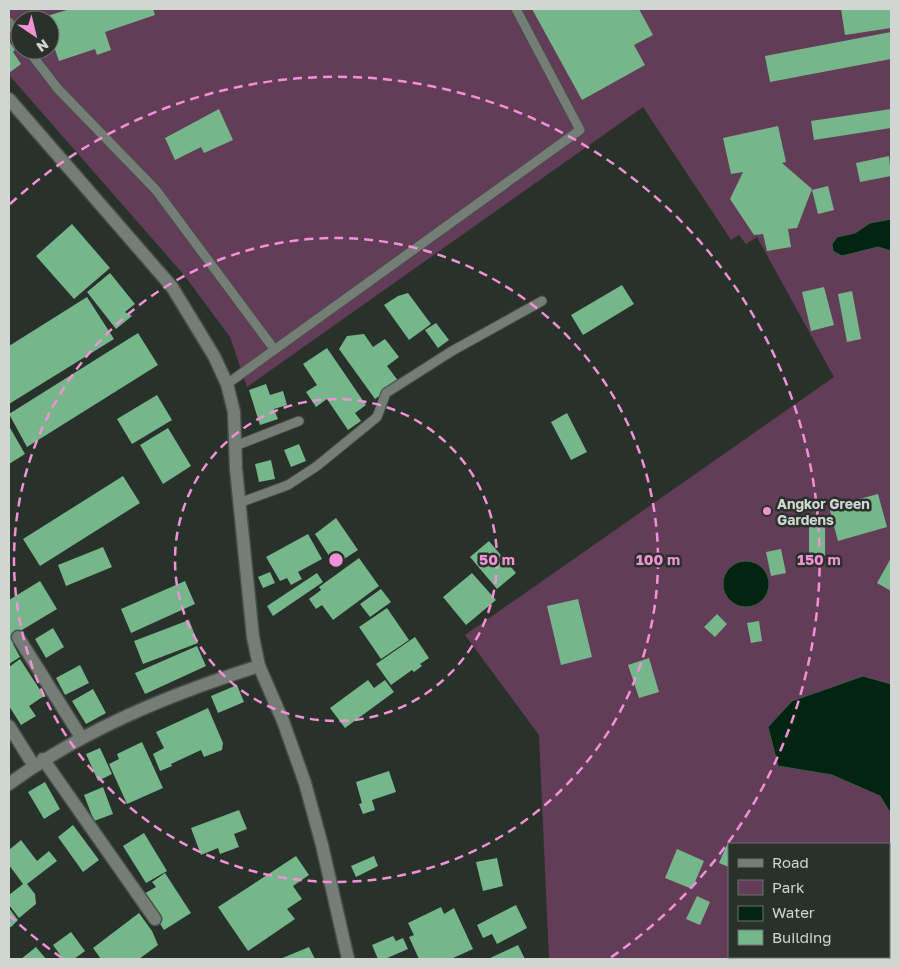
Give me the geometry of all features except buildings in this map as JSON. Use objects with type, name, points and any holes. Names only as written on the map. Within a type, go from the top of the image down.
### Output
[{"type":"street","points":[[9,99],[172,287],[214,356],[227,384],[234,412],[239,503],[249,606],[259,666],[283,721],[305,784],[322,845],[348,959]]},
{"type":"street","points":[[18,637],[81,737]]},
{"type":"street","points":[[9,784],[39,762],[81,737],[214,680],[259,666]]},
{"type":"street","points":[[9,726],[39,762],[155,920]]},
{"type":"lane","points":[[227,384],[580,130],[516,9]]},
{"type":"lane","points":[[36,60],[58,89],[156,190],[274,349]]},
{"type":"lane","points":[[239,503],[288,485],[318,466],[377,417],[386,393],[452,351],[542,301]]},
{"type":"lane","points":[[235,446],[299,421]]},
{"type":"green space","name":"Angkor Green Gardens","points":[[9,9],[891,9],[891,959],[549,959],[539,735],[465,635],[834,377],[757,237],[746,244],[739,235],[731,240],[643,107],[247,387],[230,337],[184,275],[9,75]]},
{"type":"water","points":[[891,219],[891,251],[878,247],[842,256],[833,251],[832,244],[837,237],[855,233],[870,223]]},
{"type":"water","points":[[741,561],[751,561],[765,571],[769,584],[765,597],[759,603],[751,607],[741,607],[727,597],[723,589],[723,579],[733,565]]},
{"type":"water","points":[[863,676],[891,684],[891,814],[880,796],[832,775],[778,766],[768,727],[792,701]]},
{"type":"place","name":"Angkor Green Gardens","points":[[767,511]]}]
